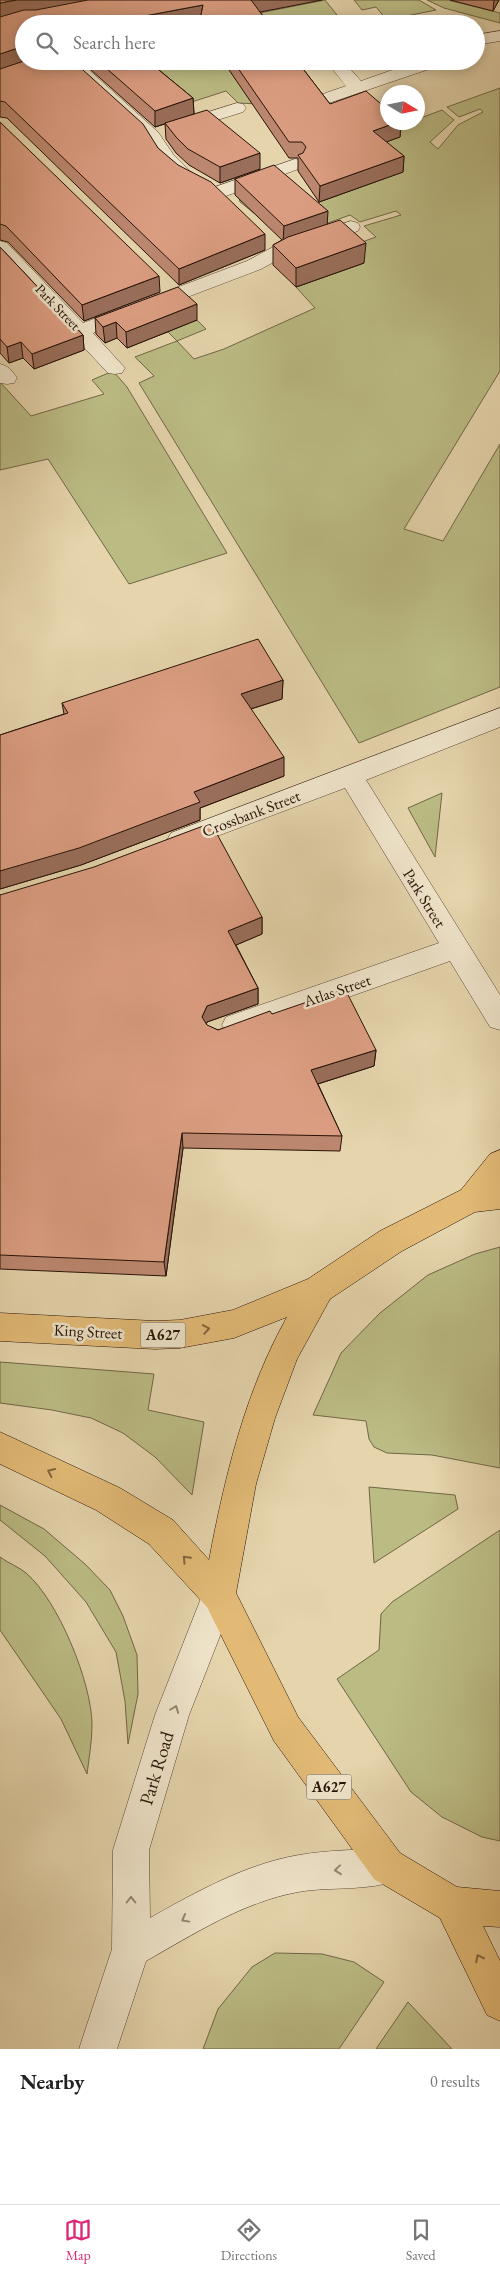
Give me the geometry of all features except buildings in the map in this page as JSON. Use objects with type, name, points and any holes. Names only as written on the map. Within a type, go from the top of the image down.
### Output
[{"type":"highway","points":[[471,1199],[500,1162]]},
{"type":"highway","name":"A627","points":[[219,1595],[240,1484],[259,1418],[284,1352],[319,1289],[391,1241],[471,1199],[500,1196]]},
{"type":"highway","name":"King Street","points":[[0,1326],[155,1335],[180,1334],[234,1324],[319,1289]]},
{"type":"highway","name":"A627","points":[[0,1448],[108,1499],[161,1532],[219,1595],[286,1729],[387,1866],[453,1905],[500,1909]]},
{"type":"highway","points":[[453,1905],[500,2002]]},
{"type":"street","points":[[485,38],[500,36]]},
{"type":"street","points":[[79,70],[152,136],[166,158],[212,190],[295,164]]},
{"type":"street","points":[[341,70],[358,88]]},
{"type":"street","points":[[326,99],[409,70]]},
{"type":"street","points":[[152,136],[237,108]]},
{"type":"street","points":[[81,331],[254,265],[274,245],[351,227]]},
{"type":"street","name":"Park Street","points":[[0,247],[116,368]]},
{"type":"street","points":[[162,281],[176,295]]},
{"type":"street","name":"Crossbank Street","points":[[162,847],[351,776],[500,717]]},
{"type":"street","name":"Park Street","points":[[351,776],[500,1019]]},
{"type":"street","name":"Atlas Street","points":[[218,1032],[456,948]]},
{"type":"street","name":"Park Road","points":[[98,2049],[131,1949],[131,1850],[172,1715],[219,1595]]},
{"type":"street","points":[[131,1949],[204,1908],[259,1884],[289,1876],[387,1866]]},
{"type":"green space","points":[[325,0],[337,15],[249,15]]},
{"type":"green space","points":[[354,0],[419,0],[436,10],[412,15],[383,15],[376,7],[362,10]]},
{"type":"green space","points":[[427,0],[448,0],[500,13],[500,23],[485,19],[485,15],[470,15],[444,8]]},
{"type":"green space","points":[[127,70],[230,70],[258,104],[238,103],[226,91],[151,115],[141,114],[120,95]]},
{"type":"green space","points":[[500,88],[500,371],[404,529],[443,541],[500,444],[500,687],[359,743],[139,383],[154,376],[135,357],[177,341],[194,359],[224,349],[315,308],[296,287],[364,263],[348,247],[376,237],[364,226],[401,215],[396,211],[360,222],[350,215],[295,235],[279,233],[240,202],[239,198],[275,218],[402,172],[376,150],[388,133],[392,130],[425,130],[425,116],[442,110],[454,120],[430,142],[438,149],[458,125],[483,112],[480,109],[459,117],[447,107]]},
{"type":"green space","points":[[192,315],[206,329],[177,341],[168,332],[151,338],[146,333]]},
{"type":"green space","points":[[113,371],[127,387],[227,553],[129,584],[48,459],[0,470],[0,382],[31,416],[104,394],[92,380]]},
{"type":"green space","points":[[442,793],[435,857],[408,808]]},
{"type":"green space","points":[[500,1247],[500,1468],[432,1455],[387,1453],[374,1447],[369,1439],[366,1421],[313,1415],[341,1353],[380,1313],[428,1275],[475,1254]]},
{"type":"green space","points":[[0,1362],[154,1374],[148,1410],[204,1422],[192,1495],[155,1457],[123,1433],[91,1418],[52,1410],[0,1403]]},
{"type":"green space","points":[[369,1487],[455,1495],[458,1509],[374,1563]]},
{"type":"green space","points":[[0,1505],[44,1529],[85,1564],[110,1590],[123,1616],[137,1655],[138,1694],[128,1744],[125,1701],[116,1652],[86,1602],[45,1556],[0,1520]]},
{"type":"green space","points":[[500,1530],[500,1841],[482,1837],[442,1817],[411,1792],[337,1679],[379,1650],[381,1614],[392,1602]]},
{"type":"green space","points":[[0,1557],[26,1573],[38,1586],[50,1602],[71,1643],[80,1666],[90,1708],[92,1731],[87,1774],[61,1719],[0,1630]]},
{"type":"green space","points":[[275,1953],[322,1954],[354,1962],[384,1982],[339,2049],[203,2049],[218,2009],[252,1967]]},
{"type":"green space","points":[[408,2002],[452,2049],[376,2049]]}]
